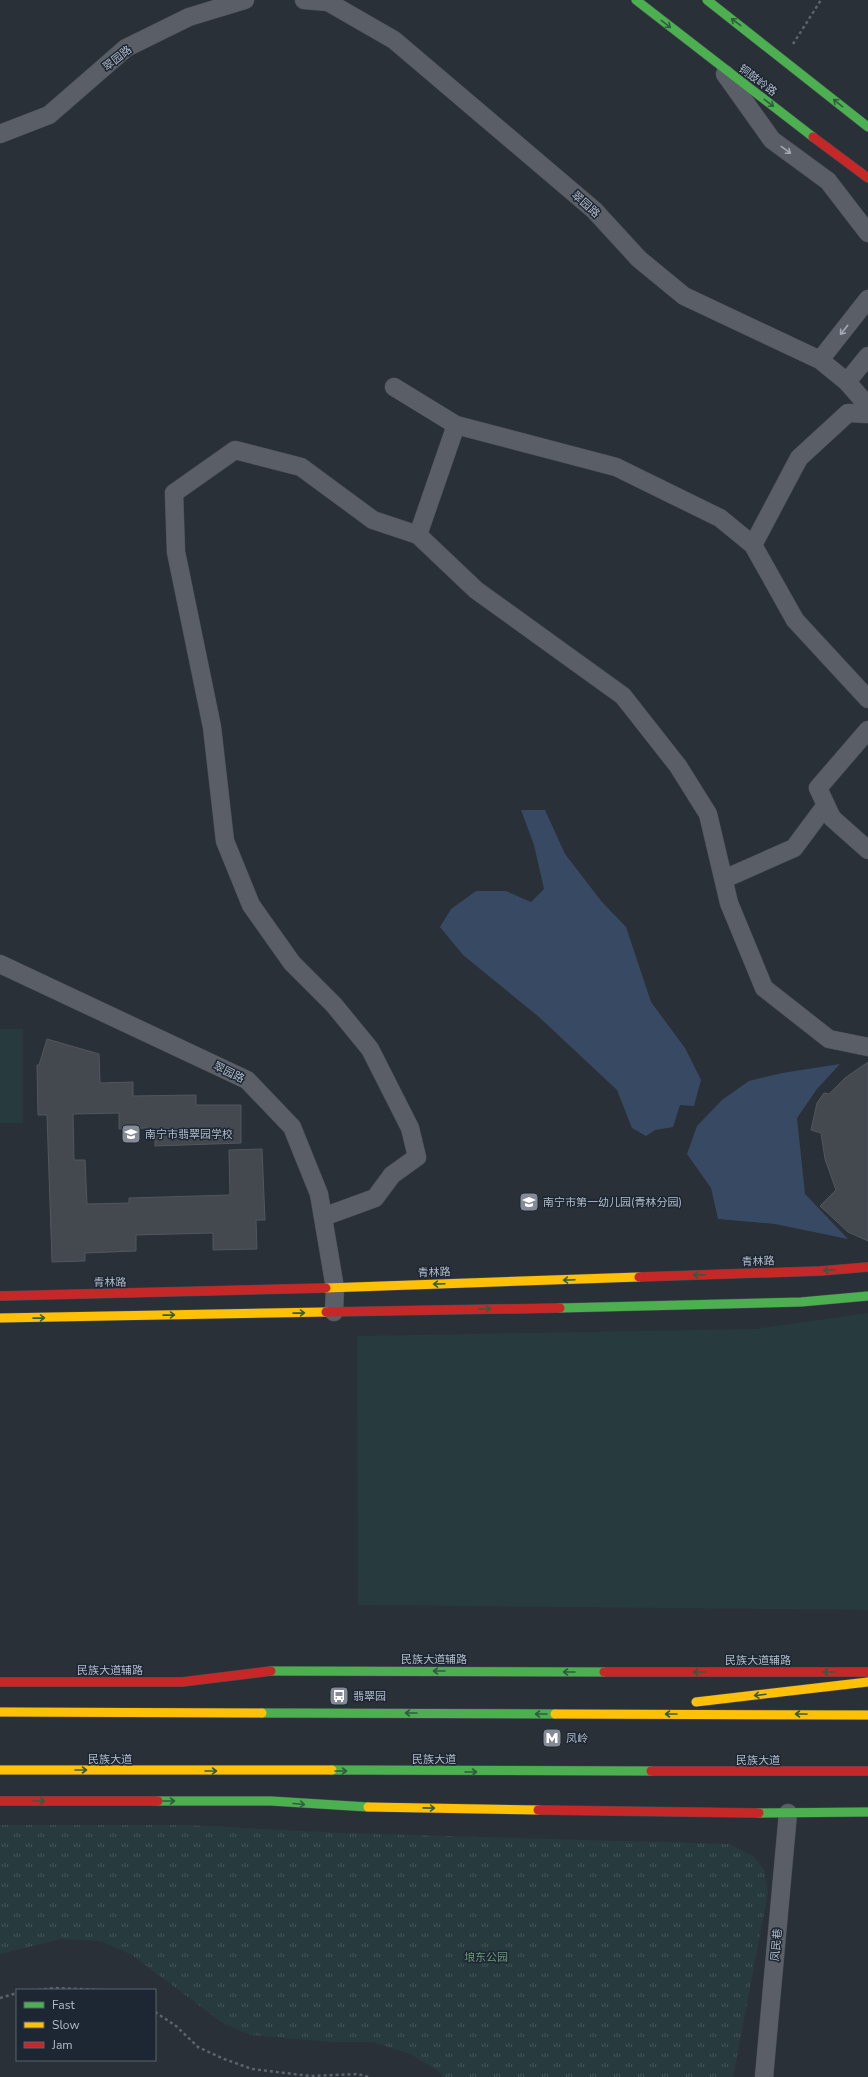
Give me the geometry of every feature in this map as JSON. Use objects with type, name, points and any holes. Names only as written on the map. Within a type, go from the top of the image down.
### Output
[{"type":"main road","name":"铜鼓岭路","points":[[636,0],[719,66],[868,178]]},
{"type":"main road","points":[[707,0],[868,127]]},
{"type":"main road","name":"青林路","points":[[0,1296],[335,1288],[820,1271],[868,1267]]},
{"type":"main road","points":[[0,1318],[718,1305],[801,1302],[868,1296]]},
{"type":"main road","name":"民族大道辅路","points":[[0,1682],[182,1682],[272,1671],[868,1672]]},
{"type":"main road","points":[[689,1703],[868,1682]]},
{"type":"main road","points":[[15,1702],[105,1713]]},
{"type":"main road","points":[[596,1714],[673,1705]]},
{"type":"main road","points":[[0,1712],[868,1715]]},
{"type":"main road","name":"民族大道","points":[[0,1770],[809,1773],[868,1771]]},
{"type":"main road","points":[[809,1773],[861,1781]]},
{"type":"main road","points":[[0,1801],[271,1801],[341,1807],[788,1813],[868,1812]]},
{"type":"street","name":"翠园路","points":[[0,134],[49,115],[126,48],[189,17],[245,0]]},
{"type":"street","name":"翠园路","points":[[304,0],[328,2],[394,40],[594,210],[639,259],[684,296],[820,360],[846,382],[868,406]]},
{"type":"street","points":[[719,66],[772,140],[828,181],[868,233]]},
{"type":"street","points":[[820,360],[868,299]]},
{"type":"street","points":[[846,382],[868,356]]},
{"type":"street","points":[[394,387],[456,425],[616,467],[720,518],[753,545],[795,620],[868,699]]},
{"type":"street","points":[[753,545],[798,458],[848,413],[868,414]]},
{"type":"street","points":[[418,535],[456,425]]},
{"type":"street","points":[[323,1217],[375,1198],[392,1175],[417,1157],[410,1128],[370,1048],[334,1005],[292,963],[251,905],[225,841],[212,727],[176,552],[174,493],[235,450],[302,467],[373,520],[418,535],[476,590],[623,696],[678,766],[708,814],[729,903],[764,988],[828,1039],[868,1047]]},
{"type":"street","points":[[868,730],[818,788],[832,818],[868,850]]},
{"type":"street","points":[[724,879],[794,848],[826,805]]},
{"type":"street","name":"翠园路","points":[[0,964],[247,1080],[292,1127],[319,1194],[335,1288],[334,1312]]},
{"type":"street","name":"凤民巷","points":[[764,2077],[788,1813]]},
{"type":"path","points":[[46,1989],[78,1989]]},
{"type":"path","points":[[0,1998],[16,1993]]},
{"type":"path","points":[[156,2013],[176,2026],[198,2047],[224,2060],[252,2070],[310,2076],[358,2074],[369,2077]]},
{"type":"green space","points":[[0,1029],[23,1029],[23,1123],[0,1123]]},
{"type":"green space","points":[[868,1313],[868,1610],[358,1605],[357,1336],[755,1329]]},
{"type":"green space","name":"埌东公园","points":[[0,1825],[186,1825],[341,1833],[729,1844],[753,1856],[764,1869],[768,1893],[733,2077],[443,2077],[439,2071],[410,2054],[373,2042],[331,2042],[251,2035],[224,2024],[132,1955],[100,1941],[61,1939],[0,1954]]},
{"type":"water","points":[[521,810],[545,810],[565,854],[602,902],[626,927],[651,1002],[685,1048],[701,1080],[694,1106],[680,1105],[673,1127],[655,1130],[646,1136],[632,1128],[617,1090],[539,1017],[463,955],[440,927],[451,909],[476,891],[506,891],[531,902],[544,889],[534,845]]},
{"type":"water","points":[[840,1064],[817,1089],[797,1118],[805,1194],[848,1239],[775,1224],[718,1219],[711,1188],[687,1154],[697,1126],[722,1100],[749,1081],[782,1073]]},
{"type":"building","points":[[47,1039],[99,1054],[100,1083],[133,1082],[133,1096],[196,1095],[196,1105],[241,1105],[241,1143],[155,1146],[155,1138],[147,1139],[147,1128],[119,1129],[119,1113],[73,1114],[74,1160],[85,1160],[87,1204],[129,1203],[129,1198],[230,1195],[229,1150],[262,1149],[265,1220],[256,1220],[257,1249],[213,1250],[213,1233],[136,1235],[136,1251],[85,1253],[85,1261],[52,1262],[47,1115],[38,1115],[37,1065],[39,1065]]},
{"type":"building","points":[[868,1062],[868,1241],[848,1232],[820,1206],[836,1190],[825,1159],[821,1133],[811,1130],[817,1103],[824,1093],[829,1094],[845,1078]]},
{"type":"traffic: fast","points":[[636,0],[813,137]]},
{"type":"traffic: fast","points":[[707,0],[868,127]]},
{"type":"traffic: fast","points":[[560,1308],[801,1302],[868,1296]]},
{"type":"traffic: fast","points":[[271,1671],[604,1672]]},
{"type":"traffic: fast","points":[[262,1713],[555,1714]]},
{"type":"traffic: fast","points":[[332,1770],[651,1771]]},
{"type":"traffic: fast","points":[[158,1801],[271,1801],[368,1807]]},
{"type":"traffic: fast","points":[[759,1813],[868,1812]]},
{"type":"traffic: slow","points":[[326,1288],[639,1277]]},
{"type":"traffic: slow","points":[[0,1318],[326,1312]]},
{"type":"traffic: slow","points":[[696,1702],[868,1682]]},
{"type":"traffic: slow","points":[[0,1712],[262,1713]]},
{"type":"traffic: slow","points":[[555,1714],[868,1715]]},
{"type":"traffic: slow","points":[[0,1770],[332,1770]]},
{"type":"traffic: slow","points":[[368,1807],[538,1810]]},
{"type":"traffic: jam","points":[[813,137],[868,178]]},
{"type":"traffic: jam","points":[[639,1277],[820,1271],[868,1267]]},
{"type":"traffic: jam","points":[[0,1296],[326,1288]]},
{"type":"traffic: jam","points":[[326,1312],[560,1308]]},
{"type":"traffic: jam","points":[[0,1682],[182,1682],[271,1671]]},
{"type":"traffic: jam","points":[[604,1672],[868,1672]]},
{"type":"traffic: jam","points":[[651,1771],[868,1771]]},
{"type":"traffic: jam","points":[[0,1801],[158,1801]]},
{"type":"traffic: jam","points":[[538,1810],[759,1813]]},
{"type":"place","name":"南宁市翡翠园学校","points":[[131,1134]]},
{"type":"place","name":"南宁市第一幼儿园(青林分园)","points":[[529,1202]]},
{"type":"place","name":"翡翠园","points":[[339,1696]]},
{"type":"place","name":"凤岭","points":[[552,1738]]}]
